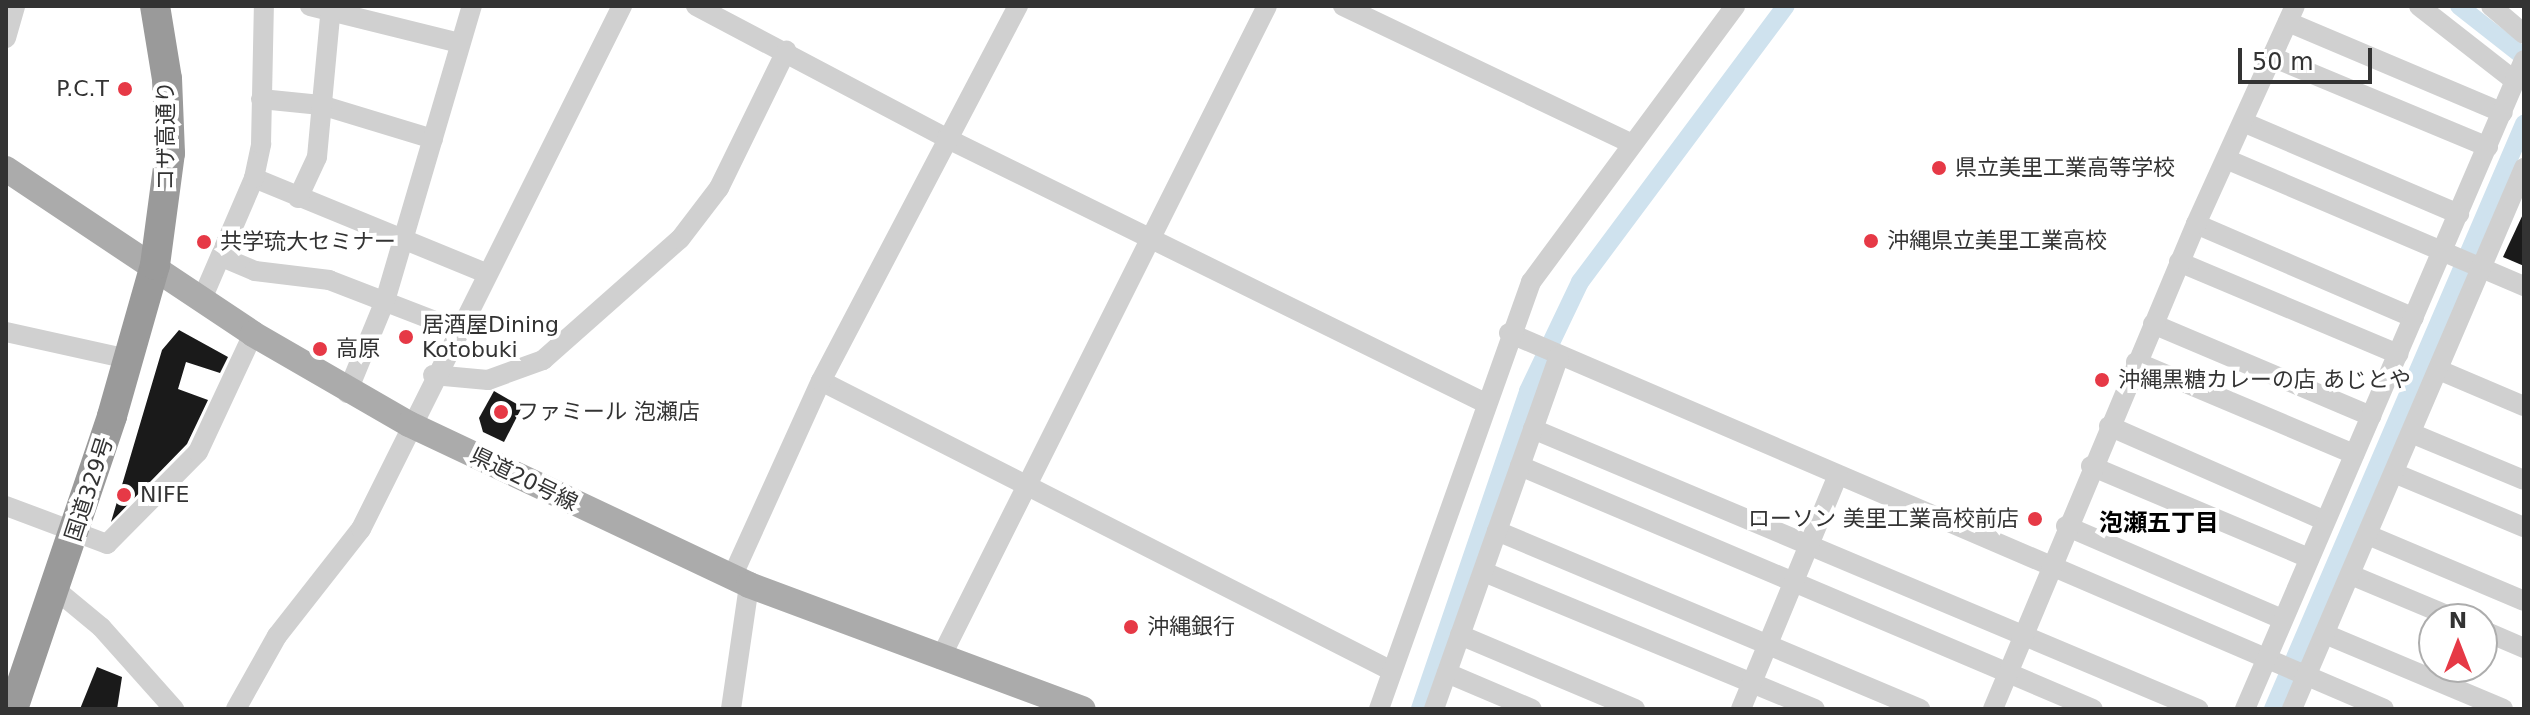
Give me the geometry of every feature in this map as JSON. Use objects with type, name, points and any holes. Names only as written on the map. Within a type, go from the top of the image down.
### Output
[{"type":"highway","name":"コザ高通り","points":[[155,6],[167,79],[170,153],[155,265]]},
{"type":"highway","name":"国道329号","points":[[13,709],[74,535],[155,265]]},
{"type":"main road","name":"県道20号線","points":[[6,169],[347,393],[740,581],[940,659],[1083,709]]},
{"type":"street","points":[[6,38],[15,6]]},
{"type":"street","points":[[202,299],[254,178],[261,99],[264,6]]},
{"type":"street","points":[[347,393],[385,301],[399,239],[433,139],[472,6]]},
{"type":"street","points":[[236,709],[277,636],[361,529],[433,375],[622,6]]},
{"type":"street","points":[[696,6],[946,138],[1483,402]]},
{"type":"street","points":[[731,709],[740,581],[821,381],[1018,6]]},
{"type":"street","points":[[940,659],[1148,236],[1267,6]]},
{"type":"street","points":[[1343,6],[1632,144]]},
{"type":"street","points":[[1379,709],[1483,402],[1531,282],[1735,6]]},
{"type":"street","points":[[2419,6],[2515,81]]},
{"type":"street","points":[[2491,6],[2524,34]]},
{"type":"street","points":[[298,198],[317,157],[324,7],[460,43]]},
{"type":"street","points":[[1993,709],[2091,466],[2179,262],[2292,14],[2503,113]]},
{"type":"street","points":[[433,375],[488,380],[543,360],[680,239],[719,188],[786,51]]},
{"type":"street","points":[[2272,57],[2488,147]]},
{"type":"street","points":[[2245,709],[2524,60]]},
{"type":"street","points":[[261,99],[321,105],[433,139]]},
{"type":"street","points":[[2243,122],[2459,214]]},
{"type":"street","points":[[2226,159],[2524,286]]},
{"type":"street","points":[[2292,709],[2524,168]]},
{"type":"street","points":[[254,178],[486,273]]},
{"type":"street","points":[[2196,224],[2414,318]]},
{"type":"street","points":[[222,257],[255,271],[329,280],[456,329]]},
{"type":"street","points":[[2179,262],[2398,354]]},
{"type":"street","points":[[2153,324],[2371,416]]},
{"type":"street","points":[[6,332],[128,359]]},
{"type":"street","points":[[1509,333],[2384,709]]},
{"type":"street","points":[[6,506],[74,535],[107,544],[198,452],[253,334]]},
{"type":"street","points":[[1434,709],[1559,356]]},
{"type":"street","points":[[2136,362],[2354,454]]},
{"type":"street","points":[[2439,370],[2524,406]]},
{"type":"street","points":[[821,381],[1392,671]]},
{"type":"street","points":[[2109,426],[2325,521]]},
{"type":"street","points":[[1533,429],[2198,709]]},
{"type":"street","points":[[2411,433],[2524,480]]},
{"type":"street","points":[[1520,466],[2093,709]]},
{"type":"street","points":[[2091,466],[2309,558]]},
{"type":"street","points":[[2394,473],[2524,527]]},
{"type":"street","points":[[1741,709],[1838,475]]},
{"type":"street","points":[[2066,526],[2282,619]]},
{"type":"street","points":[[1497,531],[1920,709]]},
{"type":"street","points":[[2368,535],[2524,601]]},
{"type":"street","points":[[1484,572],[1815,709]]},
{"type":"street","points":[[2351,575],[2418,603]]},
{"type":"street","points":[[55,589],[101,627],[174,709]]},
{"type":"street","points":[[2325,634],[2503,709]]},
{"type":"street","points":[[1460,635],[1635,709]]},
{"type":"street","points":[[2498,637],[2524,648]]},
{"type":"street","points":[[1447,673],[1532,709]]},
{"type":"building","points":[[2524,212],[2524,266],[2503,257]]},
{"type":"building","points":[[179,330],[228,357],[220,373],[186,362],[178,389],[208,400],[187,444],[111,522],[162,350]]},
{"type":"building","name":"ファミール 泡瀬店","points":[[494,391],[522,407],[504,442],[483,432],[479,418]]},
{"type":"building","points":[[97,667],[122,677],[117,709],[80,709]]},
{"type":"waterway","points":[[1420,709],[1528,391],[1580,282],[1786,6]]},
{"type":"waterway","points":[[2459,6],[2524,57]]},
{"type":"waterway","points":[[2273,709],[2524,124]]},
{"type":"place","name":"P.C.T","points":[[125,89]]},
{"type":"place","name":"県立美里工業高等学校","points":[[1939,168]]},
{"type":"place","name":"沖縄県立美里工業高校","points":[[1871,241]]},
{"type":"place","name":"共学琉大セミナー","points":[[204,242]]},
{"type":"place","name":"居酒屋Dining Kotobuki","points":[[406,337]]},
{"type":"place","name":"高原","points":[[320,349]]},
{"type":"place","name":"沖縄黒糖カレーの店 あじとや","points":[[2102,380]]},
{"type":"place","name":"ファミール 泡瀬店","points":[[501,412]]},
{"type":"place","name":"NIFE","points":[[124,495]]},
{"type":"place","name":"ローソン 美里工業高校前店","points":[[2035,519]]},
{"type":"place","name":"沖縄銀行","points":[[1131,627]]},
{"type":"district","name":"泡瀬五丁目","points":[[2159,524]]}]
